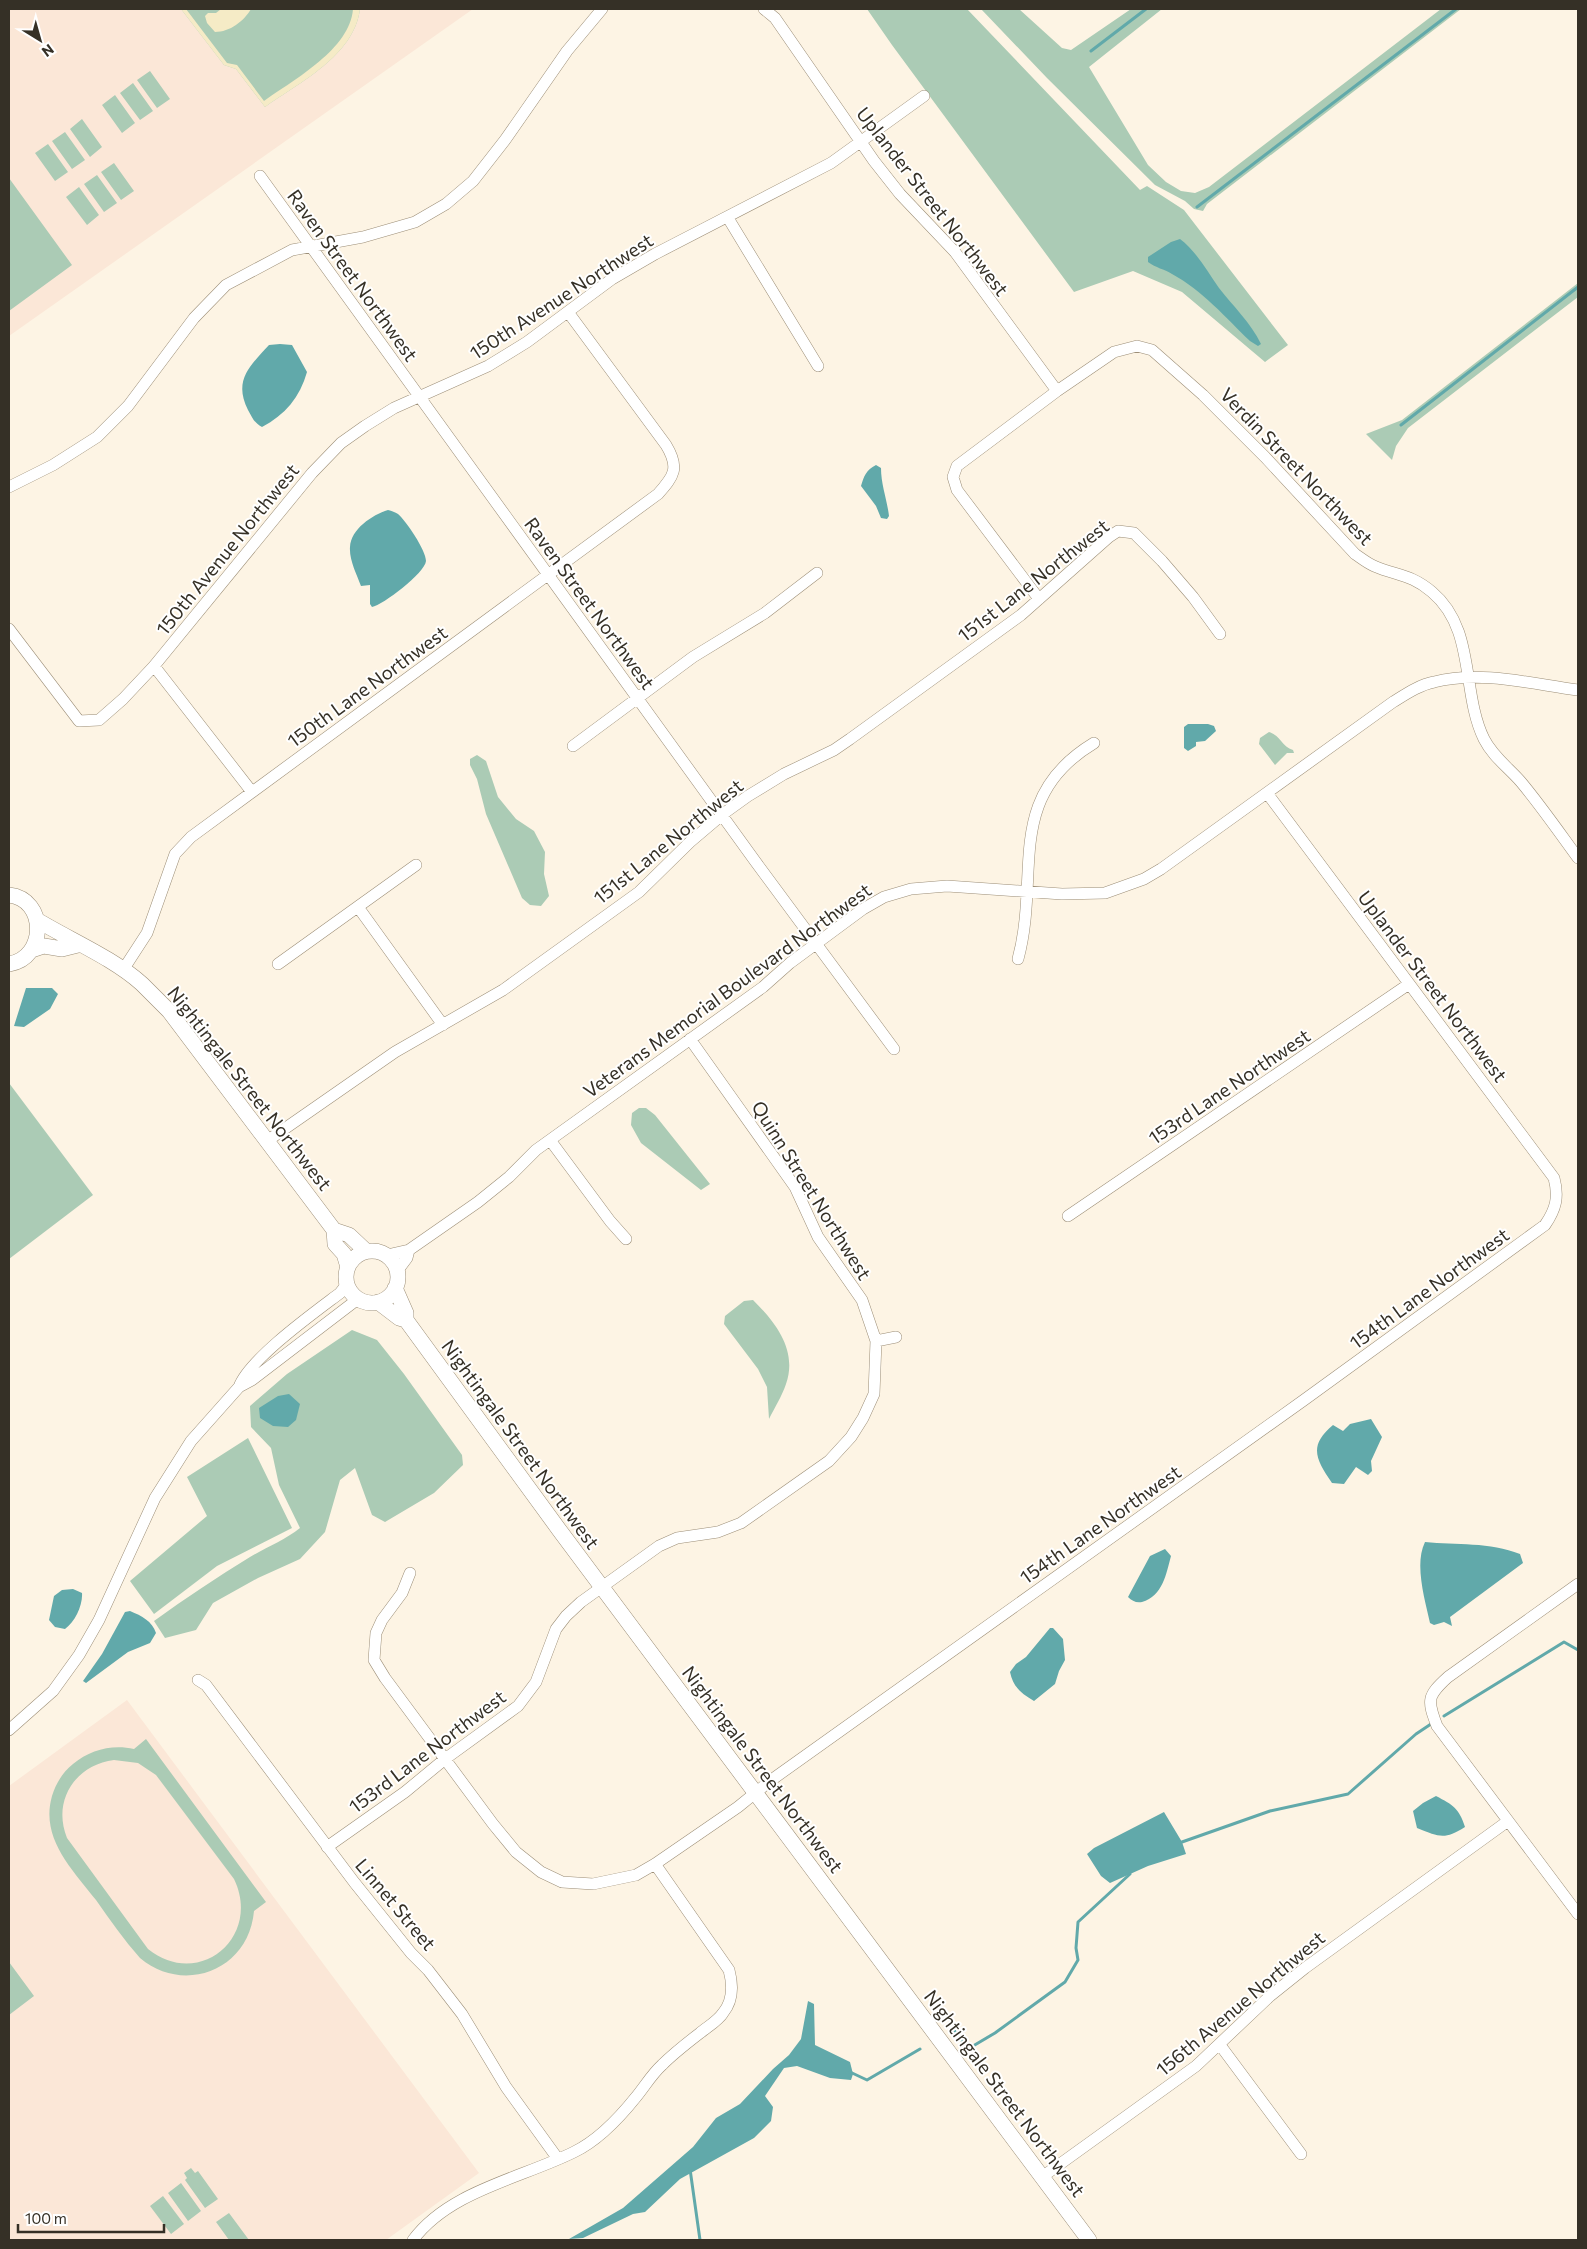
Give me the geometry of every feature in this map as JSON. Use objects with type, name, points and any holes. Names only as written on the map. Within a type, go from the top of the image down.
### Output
[{"type":"street","points":[[9,487],[53,465],[97,437],[128,406],[194,318],[226,285],[292,250],[362,238],[415,222],[446,204],[473,181],[505,140],[567,51],[602,9]]},
{"type":"street","name":"Uplander Street Northwest","points":[[764,9],[775,18],[860,141],[900,194],[955,252],[1057,391]]},
{"type":"street","name":"150th Avenue Northwest","points":[[9,629],[79,721],[99,720],[110,712],[154,666],[312,473],[341,443],[365,426],[419,397],[488,366],[527,342],[612,279],[655,254],[728,218],[831,163],[924,96]]},
{"type":"street","name":"Raven Street Northwest","points":[[260,176],[637,698],[894,1049]]},
{"type":"street","points":[[728,218],[818,366]]},
{"type":"street","name":"150th Lane Northwest","points":[[123,970],[147,933],[175,854],[191,837],[658,494],[671,479],[674,464],[666,445],[568,312]]},
{"type":"street","name":"Verdin Street Northwest","points":[[1057,391],[1114,352],[1136,346],[1152,350],[1203,395],[1265,457],[1354,554],[1373,566],[1410,577],[1433,593],[1453,618],[1464,651],[1478,724],[1485,741],[1494,754],[1520,780],[1578,858]]},
{"type":"street","points":[[1040,599],[957,490],[953,477],[957,466],[1057,391]]},
{"type":"street","name":"151st Lane Northwest","points":[[268,1141],[394,1052],[503,990],[639,892],[690,842],[723,814],[784,774],[834,750],[850,739],[1021,615],[1109,537],[1118,532],[1134,534],[1168,568],[1220,634]]},
{"type":"street","points":[[573,746],[694,657],[765,613],[818,573]]},
{"type":"street","points":[[154,666],[252,792]]},
{"type":"street","name":"Veterans Memorial Boulevard Northwest","points":[[386,1255],[409,1250],[491,1192],[536,1150],[763,987],[863,909],[884,897],[911,889],[947,886],[1086,895],[1105,893],[1144,879],[1161,869],[1393,702],[1432,682],[1454,677],[1491,678],[1578,690]]},
{"type":"street","points":[[1018,959],[1026,925],[1030,835],[1034,816],[1040,799],[1061,768],[1074,755],[1094,743]]},
{"type":"street","name":"Uplander Street Northwest","points":[[1267,793],[1554,1178],[1558,1191],[1556,1204]]},
{"type":"street","points":[[278,964],[416,865]]},
{"type":"street","points":[[9,964],[24,958],[32,950],[37,940],[37,920],[31,907],[10,893]]},
{"type":"street","points":[[358,907],[442,1025]]},
{"type":"street","name":"Nightingale Street Northwest","points":[[37,920],[70,937],[78,945],[123,970],[141,984],[169,1011],[334,1230],[335,1244],[344,1254],[348,1267]]},
{"type":"street","points":[[32,950],[44,946],[62,949],[78,945]]},
{"type":"street","name":"153rd Lane Northwest","points":[[1068,1216],[1410,984]]},
{"type":"street","name":"Quinn Street Northwest","points":[[690,1039],[795,1187],[818,1237],[862,1300],[876,1341]]},
{"type":"street","points":[[550,1140],[610,1221],[626,1238]]},
{"type":"street","name":"154th Lane Northwest","points":[[410,1573],[402,1593],[382,1620],[376,1633],[374,1660],[445,1759],[516,1852],[540,1872],[562,1882],[593,1884],[636,1875],[655,1864],[755,1793],[1510,1251],[1545,1225],[1553,1213],[1556,1204]]},
{"type":"street","name":"Nightingale Street Northwest","points":[[334,1230],[349,1235],[366,1251]]},
{"type":"street","points":[[9,1730],[53,1691],[79,1655],[99,1620],[155,1498],[191,1441],[239,1387],[252,1380],[354,1302],[361,1300],[378,1302],[391,1295],[398,1278],[398,1270],[386,1255],[374,1250],[358,1254],[348,1267],[347,1284],[351,1293],[361,1300]]},
{"type":"street","points":[[398,1270],[407,1258],[409,1250]]},
{"type":"street","points":[[239,1387],[242,1378],[267,1352],[340,1293],[347,1284]]},
{"type":"street","name":"Nightingale Street Northwest","points":[[395,1288],[406,1313],[406,1320],[602,1587],[1089,2240]]},
{"type":"street","name":"Nightingale Street Northwest","points":[[378,1302],[399,1318],[406,1320]]},
{"type":"street","points":[[876,1341],[896,1337]]},
{"type":"street","name":"153rd Lane Northwest","points":[[327,1847],[405,1792],[445,1759],[518,1706],[536,1682],[556,1630],[574,1608],[659,1546],[677,1538],[718,1532],[741,1524],[829,1461],[851,1437],[874,1394],[876,1341]]},
{"type":"street","points":[[1578,1584],[1448,1677],[1433,1690],[1430,1697],[1431,1710],[1437,1726],[1578,1914]]},
{"type":"street","name":"Linnet Street","points":[[198,1680],[206,1685],[327,1847],[462,2014],[506,2086],[558,2159]]},
{"type":"street","name":"156th Avenue Northwest","points":[[1042,2177],[1196,2066],[1270,1996],[1305,1968],[1508,1821]]},
{"type":"street","points":[[413,2240],[420,2230],[455,2203],[495,2183],[545,2167],[575,2152],[595,2138],[634,2099],[660,2066],[722,2015],[730,2002],[730,1970],[655,1864]]},
{"type":"street","points":[[1220,2045],[1300,2154]]},
{"type":"shaded area","points":[[9,9],[473,9],[9,336]]},
{"type":"shaded area","points":[[127,1700],[479,2173],[386,2240],[9,2240],[9,1786]]},
{"type":"green space","points":[[181,9],[360,9],[356,26],[348,41],[337,54],[309,77],[265,107],[236,69],[224,65]]},
{"type":"green space","points":[[867,9],[967,9],[1140,190],[1147,186],[1184,210],[1288,345],[1265,362],[1182,292],[1133,271],[1074,292]]},
{"type":"green space","points":[[981,9],[1019,9],[1062,48],[1071,50],[1131,9],[1162,9],[1089,67],[1148,165],[1166,182],[1181,191],[1195,193],[1209,187],[1441,9],[1461,9],[1207,204],[1203,211],[1194,209],[1185,201],[1155,185],[1047,78]]},
{"type":"green space","points":[[150,71],[170,99],[157,108],[137,80]]},
{"type":"green space","points":[[133,83],[153,111],[140,120],[120,93]]},
{"type":"green space","points":[[115,95],[135,123],[122,133],[102,105]]},
{"type":"green space","points":[[82,119],[102,147],[90,157],[70,129]]},
{"type":"green space","points":[[65,132],[85,160],[72,169],[52,141]]},
{"type":"green space","points":[[48,144],[68,172],[55,181],[35,153]]},
{"type":"green space","points":[[114,163],[134,191],[121,200],[101,172]]},
{"type":"green space","points":[[97,175],[117,203],[104,212],[84,184]]},
{"type":"green space","points":[[9,178],[72,265],[9,311]]},
{"type":"green space","points":[[79,187],[99,215],[87,225],[66,197]]},
{"type":"green space","points":[[1578,283],[1578,297],[1408,428],[1396,446],[1392,460],[1366,434],[1402,420]]},
{"type":"green space","points":[[1269,732],[1293,750],[1294,753],[1287,753],[1275,765],[1259,744],[1260,738]]},
{"type":"green space","points":[[477,755],[486,761],[498,797],[516,819],[534,831],[545,852],[544,874],[549,896],[541,906],[530,905],[522,898],[486,814],[477,779],[470,765],[470,759]]},
{"type":"green space","points":[[9,1083],[93,1195],[9,1259]]},
{"type":"green space","points":[[639,1108],[646,1108],[655,1115],[710,1184],[701,1190],[641,1143],[631,1125],[632,1113]]},
{"type":"green space","points":[[753,1300],[776,1327],[787,1348],[789,1360],[786,1384],[769,1419],[767,1387],[758,1369],[724,1324],[725,1316],[744,1301]]},
{"type":"green space","points":[[352,1330],[377,1340],[404,1374],[462,1455],[463,1465],[434,1493],[385,1522],[372,1515],[355,1468],[340,1480],[325,1532],[300,1559],[258,1578],[213,1603],[196,1630],[165,1638],[154,1621],[226,1572],[300,1528],[279,1485],[271,1448],[251,1427],[250,1406],[287,1374]]},
{"type":"green space","points":[[248,1438],[292,1528],[217,1566],[154,1614],[130,1581],[207,1516],[187,1477]]},
{"type":"green space","points":[[146,1739],[266,1902],[254,1911],[249,1931],[240,1948],[227,1962],[212,1970],[194,1975],[176,1975],[157,1969],[140,1958],[68,1865],[54,1839],[50,1826],[49,1811],[52,1796],[58,1782],[66,1771],[80,1759],[102,1749],[118,1747],[134,1749]],"holes":[[[114,1760],[138,1763],[156,1775],[234,1879],[240,1900],[240,1920],[233,1937],[221,1951],[205,1960],[187,1964],[167,1960],[148,1949],[67,1838],[63,1824],[65,1798],[70,1787],[78,1777],[100,1763]]]},
{"type":"green space","points":[[9,1962],[34,1996],[9,2015]]},
{"type":"green space","points":[[191,2168],[195,2173],[198,2171],[218,2199],[205,2208],[185,2180],[187,2178],[184,2173]]},
{"type":"green space","points":[[181,2183],[201,2211],[188,2221],[168,2193]]},
{"type":"green space","points":[[163,2196],[184,2224],[171,2234],[150,2206]]},
{"type":"green space","points":[[229,2213],[249,2240],[229,2240],[216,2222]]},
{"type":"sand","points":[[181,9],[186,9],[227,63],[237,65],[264,101],[305,73],[332,50],[350,24],[353,9],[360,9],[356,26],[348,41],[337,54],[309,77],[265,107],[236,69],[224,65]]},
{"type":"sand","points":[[221,9],[251,9],[245,18],[236,25],[221,32],[215,32],[207,23],[205,16],[208,13],[216,13]]},
{"type":"water","points":[[1180,239],[1197,256],[1219,288],[1247,322],[1261,344],[1258,346],[1250,341],[1193,288],[1172,274],[1148,262],[1148,257],[1171,242]]},
{"type":"water","points":[[269,345],[292,345],[307,372],[296,397],[278,417],[262,427],[255,422],[248,410],[242,390],[243,382],[250,367]]},
{"type":"water","points":[[876,465],[881,468],[889,516],[887,519],[881,518],[876,506],[861,486],[866,474]]},
{"type":"water","points":[[388,510],[398,514],[406,523],[419,543],[426,561],[419,573],[403,588],[385,601],[372,607],[370,604],[370,585],[361,586],[352,562],[350,552],[351,540],[358,529],[369,519]]},
{"type":"water","points":[[1188,724],[1208,724],[1214,726],[1216,731],[1205,741],[1196,742],[1196,746],[1188,751],[1184,748],[1184,727]]},
{"type":"water","points":[[26,988],[52,988],[58,994],[50,1009],[24,1027],[14,1026]]},
{"type":"water","points":[[289,1394],[300,1404],[296,1420],[288,1427],[273,1426],[260,1418],[259,1408],[278,1396]]},
{"type":"water","points":[[1371,1419],[1382,1437],[1371,1461],[1372,1471],[1368,1475],[1356,1467],[1344,1484],[1332,1483],[1322,1467],[1317,1453],[1317,1446],[1320,1440],[1333,1425],[1343,1431],[1350,1424]]},
{"type":"water","points":[[1425,1542],[1497,1547],[1520,1554],[1523,1563],[1450,1617],[1452,1626],[1444,1622],[1434,1625],[1430,1623],[1420,1571],[1420,1561]]},
{"type":"water","points":[[1165,1549],[1171,1556],[1159,1590],[1155,1595],[1142,1602],[1131,1600],[1128,1597],[1150,1556]]},
{"type":"water","points":[[73,1589],[82,1593],[78,1613],[65,1629],[55,1627],[49,1620],[54,1596],[62,1590]]},
{"type":"water","points":[[130,1611],[146,1619],[152,1625],[156,1633],[150,1643],[128,1652],[86,1683],[83,1681],[102,1654],[125,1612]]},
{"type":"water","points":[[1050,1628],[1053,1628],[1063,1639],[1065,1660],[1055,1684],[1034,1701],[1018,1689],[1013,1682],[1010,1672],[1016,1664],[1026,1657]]},
{"type":"water","points":[[1436,1796],[1455,1808],[1465,1827],[1452,1834],[1442,1836],[1417,1828],[1413,1811]]},
{"type":"water","points":[[1164,1812],[1182,1842],[1186,1854],[1148,1866],[1110,1883],[1101,1876],[1087,1854],[1094,1848]]},
{"type":"water","points":[[808,2001],[814,2004],[815,2045],[850,2062],[853,2074],[851,2080],[830,2078],[797,2066],[784,2068],[765,2096],[773,2107],[771,2121],[754,2138],[680,2179],[645,2212],[633,2214],[583,2238],[569,2239],[623,2208],[693,2147],[716,2118],[740,2104],[789,2055],[801,2039]]},
{"type":"waterway","points":[[1091,51],[1146,9]]},
{"type":"waterway","points":[[1197,207],[1456,9]]},
{"type":"waterway","points":[[1401,425],[1578,287]]},
{"type":"waterway","points":[[1444,1716],[1564,1642],[1578,1650]]},
{"type":"waterway","points":[[1182,1842],[1270,1811],[1348,1794],[1416,1734],[1431,1724]]},
{"type":"waterway","points":[[954,2030],[966,2046],[973,2046],[995,2033],[1065,1982],[1078,1960],[1076,1948],[1078,1922],[1130,1874]]},
{"type":"waterway","points":[[850,2072],[867,2080],[920,2049]]},
{"type":"waterway","points":[[690,2169],[700,2240]]}]
